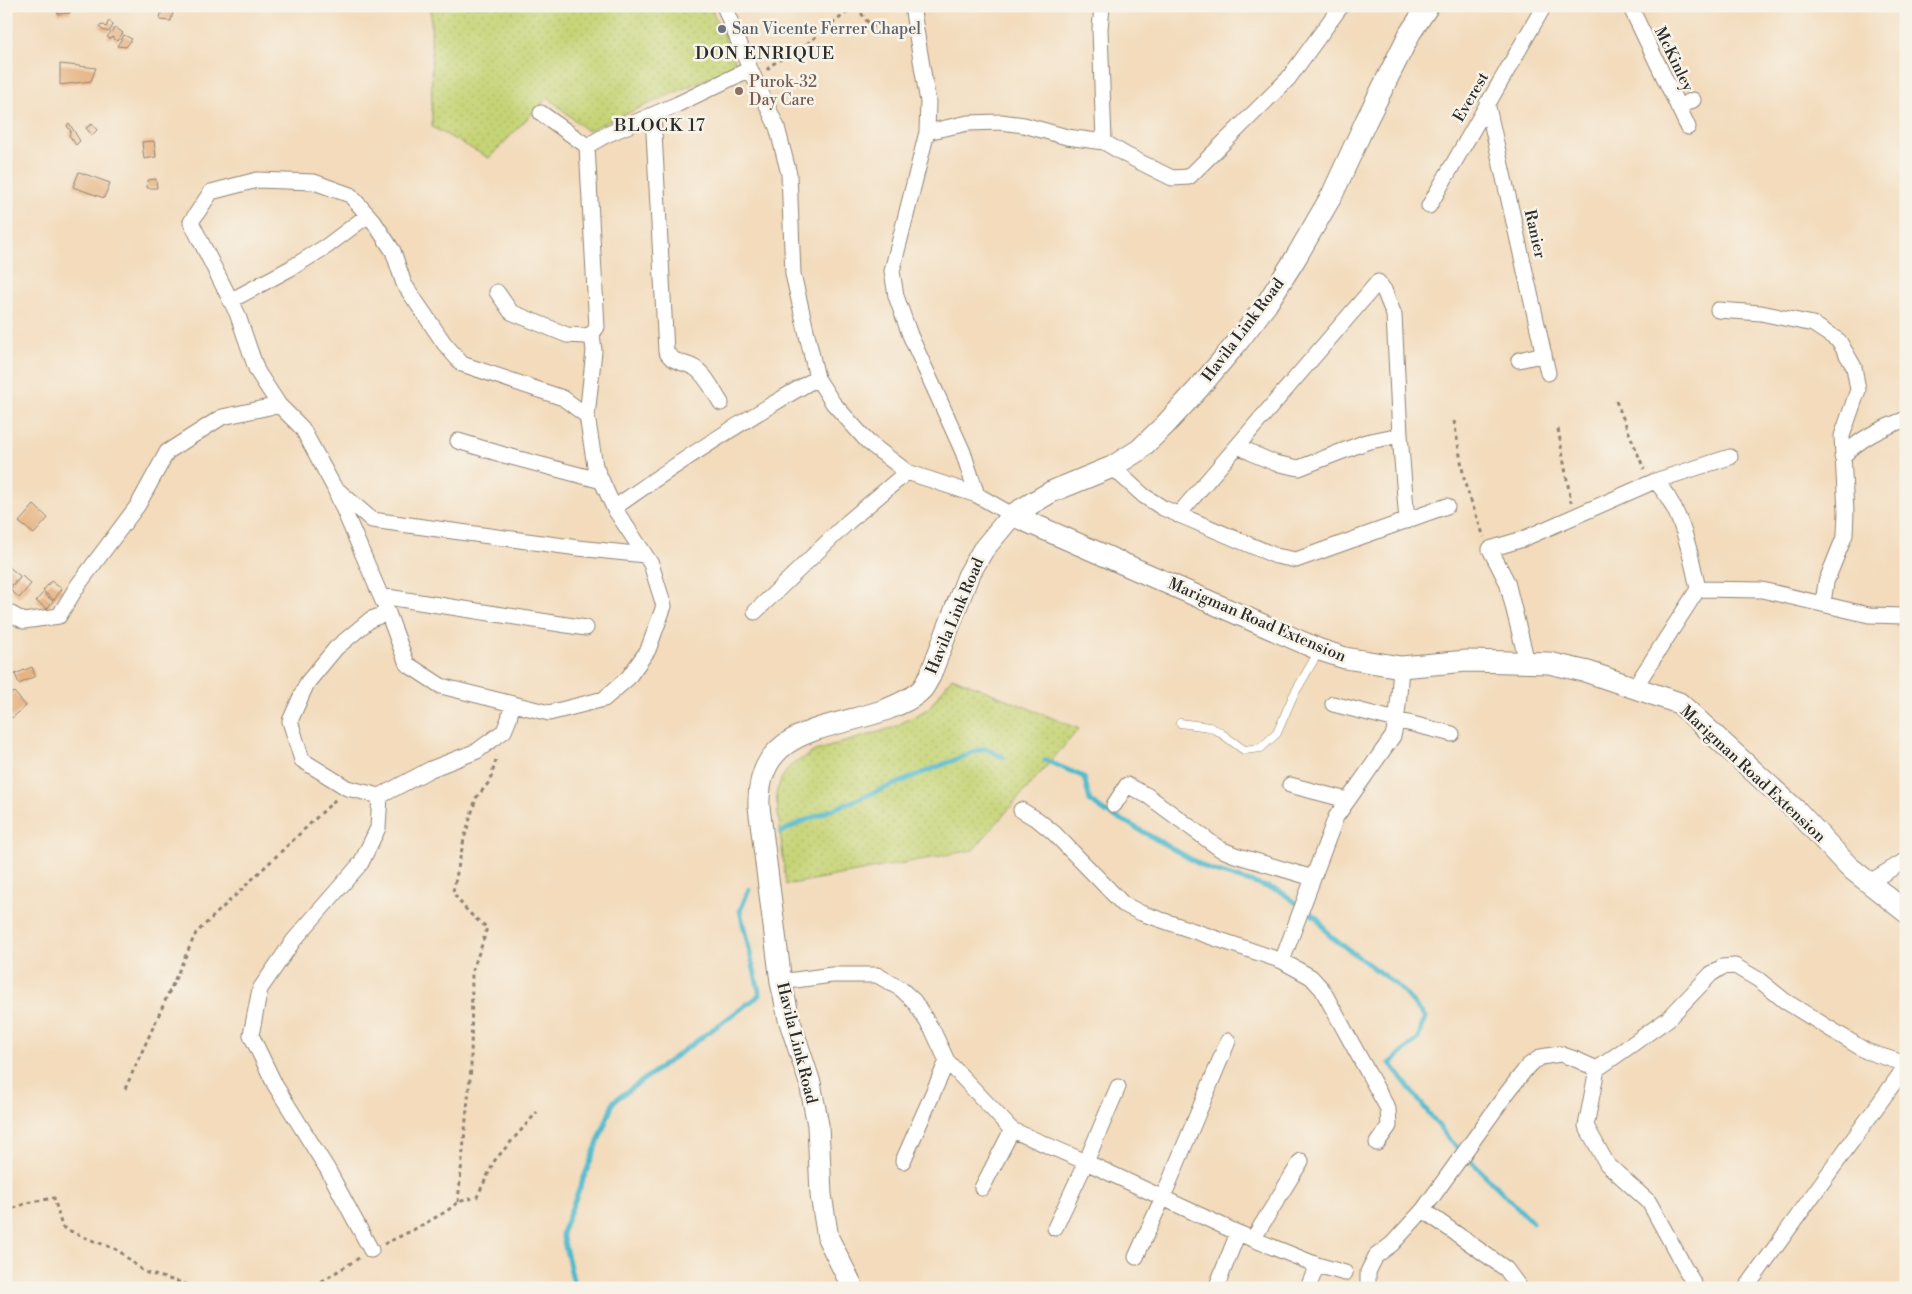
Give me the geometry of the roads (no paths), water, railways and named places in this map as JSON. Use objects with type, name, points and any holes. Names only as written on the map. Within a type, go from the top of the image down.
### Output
[{"type":"street","points":[[724,6],[777,127],[789,174],[793,274],[817,378],[833,403],[868,442],[906,472],[977,495],[1012,515]]},
{"type":"street","points":[[912,6],[928,102],[927,132],[892,271],[896,296],[910,335],[963,452],[977,495]]},
{"type":"street","points":[[1102,6],[1100,29],[1104,142]]},
{"type":"street","points":[[927,132],[968,123],[1001,122],[1024,125],[1067,137],[1104,142],[1172,178],[1189,177],[1288,79],[1341,6]]},
{"type":"street","name":"Havila Link Road","points":[[853,1288],[828,1238],[821,1195],[818,1125],[810,1083],[789,1019],[781,982],[759,807],[758,789],[762,775],[770,760],[783,744],[798,735],[896,706],[923,689],[937,658],[968,576],[983,550],[1012,515],[1051,492],[1112,467],[1139,450],[1165,425],[1236,344],[1266,305],[1332,195],[1366,121],[1406,42],[1428,6]]},
{"type":"street","name":"Everest","points":[[1428,206],[1544,6]]},
{"type":"street","name":"McKinley","points":[[1630,6],[1688,127]]},
{"type":"street","points":[[588,146],[606,135],[750,69]]},
{"type":"street","points":[[1678,107],[1693,100]]},
{"type":"street","name":"Ranier","points":[[1487,103],[1548,373]]},
{"type":"street","points":[[541,113],[588,146]]},
{"type":"street","points":[[653,115],[666,350],[670,359],[695,368],[703,376],[721,403]]},
{"type":"street","points":[[497,292],[512,312],[566,334],[585,336],[592,334],[597,327],[588,146]]},
{"type":"street","points":[[587,416],[563,398],[462,364],[444,343],[404,284],[393,251],[368,215],[350,195],[314,182],[257,180],[211,192],[191,222],[237,313],[257,371],[279,405],[302,428],[334,487],[381,596],[407,664],[441,686],[548,714],[604,700],[628,678],[648,650],[664,606],[651,564],[614,508],[595,466],[587,416],[594,351],[592,334]]},
{"type":"street","points":[[230,301],[320,251],[368,215]]},
{"type":"street","points":[[1178,515],[1378,282],[1384,290],[1394,315],[1400,435],[1407,521]]},
{"type":"street","points":[[1718,310],[1761,313],[1814,324],[1839,341],[1854,367],[1858,390],[1842,436],[1846,512],[1845,535],[1826,582],[1823,603]]},
{"type":"street","points":[[1519,360],[1544,354]]},
{"type":"street","points":[[614,508],[669,468],[759,411],[817,378]]},
{"type":"street","points":[[6,611],[24,621],[59,616],[78,585],[138,505],[167,452],[222,416],[279,405]]},
{"type":"street","points":[[1842,457],[1855,444],[1872,432],[1906,419]]},
{"type":"street","points":[[1239,446],[1274,463],[1299,468],[1366,442],[1400,435]]},
{"type":"street","points":[[458,441],[602,481]]},
{"type":"street","points":[[1527,662],[1507,582],[1490,549],[1524,538],[1653,482],[1730,457]]},
{"type":"street","points":[[1112,467],[1144,496],[1178,515],[1276,556],[1296,560],[1447,506]]},
{"type":"street","points":[[755,612],[848,522],[906,472]]},
{"type":"street","points":[[1634,687],[1698,589],[1690,551],[1680,521],[1662,488],[1653,482]]},
{"type":"street","points":[[334,487],[372,520],[578,548],[645,555]]},
{"type":"street","name":"Marigman Road Extension","points":[[1012,515],[1320,650],[1345,658],[1401,668],[1467,661],[1549,663],[1588,672],[1679,703],[1798,812],[1848,866],[1906,912]]},
{"type":"street","points":[[1698,589],[1762,590],[1869,615],[1906,615]]},
{"type":"street","points":[[381,596],[586,628]]},
{"type":"street","points":[[388,613],[370,619],[336,648],[307,683],[290,721],[302,760],[347,788],[380,796],[431,769],[477,751],[504,731],[512,705]]},
{"type":"street","points":[[1282,962],[1336,817],[1393,736],[1397,720],[1401,668]]},
{"type":"street","points":[[1333,704],[1452,734]]},
{"type":"street","points":[[1114,804],[1127,785],[1148,796],[1220,849],[1314,878]]},
{"type":"street","points":[[1290,785],[1347,800]]},
{"type":"street","points":[[371,1250],[328,1170],[275,1085],[251,1035],[260,990],[294,940],[361,864],[378,828],[380,796]]},
{"type":"street","points":[[1021,810],[1038,820],[1054,833],[1123,904],[1141,913],[1282,962],[1311,977],[1322,988],[1388,1109],[1388,1126],[1377,1144]]},
{"type":"street","points":[[1868,883],[1906,860]]},
{"type":"street","points":[[1696,1288],[1649,1202],[1607,1164],[1586,1126],[1597,1069],[1668,1019],[1711,974],[1722,967],[1735,966],[1759,980],[1785,1001],[1866,1051],[1906,1065],[1746,1288]]},
{"type":"street","points":[[781,982],[832,975],[877,975],[902,989],[914,1001],[933,1031],[947,1061],[1012,1130],[1086,1162],[1238,1234],[1317,1265],[1345,1273]]},
{"type":"street","points":[[1136,1257],[1163,1198],[1228,1041]]},
{"type":"street","points":[[1368,1288],[1368,1272],[1376,1256],[1392,1244],[1423,1210],[1507,1092],[1528,1066],[1541,1057],[1560,1054],[1575,1058],[1597,1069]]},
{"type":"street","points":[[903,1160],[947,1061]]},
{"type":"street","points":[[1055,1228],[1118,1087]]},
{"type":"street","points":[[982,1188],[1012,1130]]},
{"type":"street","points":[[1253,1239],[1301,1161]]},
{"type":"street","points":[[1423,1210],[1506,1269],[1520,1288]]},
{"type":"street","points":[[1216,1288],[1238,1234]]},
{"type":"street","points":[[1308,1288],[1317,1265]]},
{"type":"lane","points":[[1180,723],[1209,727],[1218,731],[1244,750],[1261,748],[1277,732],[1293,696],[1320,650]]},
{"type":"waterway","points":[[782,832],[799,823],[984,748],[1003,757]]},
{"type":"waterway","points":[[1045,760],[1084,777],[1090,801],[1107,813],[1208,869],[1280,891],[1317,918],[1330,936],[1398,986],[1425,1017],[1418,1039],[1390,1063],[1448,1138],[1533,1223]]},
{"type":"waterway","points":[[575,1288],[562,1233],[614,1101],[760,995],[740,911],[749,889]]},
{"type":"place","name":"San Vicente Ferrer Chapel","points":[[722,29]]},
{"type":"place","name":"Purok-32 Day Care","points":[[739,91]]},
{"type":"district","name":"DON ENRIQUE","points":[[765,53]]},
{"type":"district","name":"BLOCK 17","points":[[660,125]]}]
